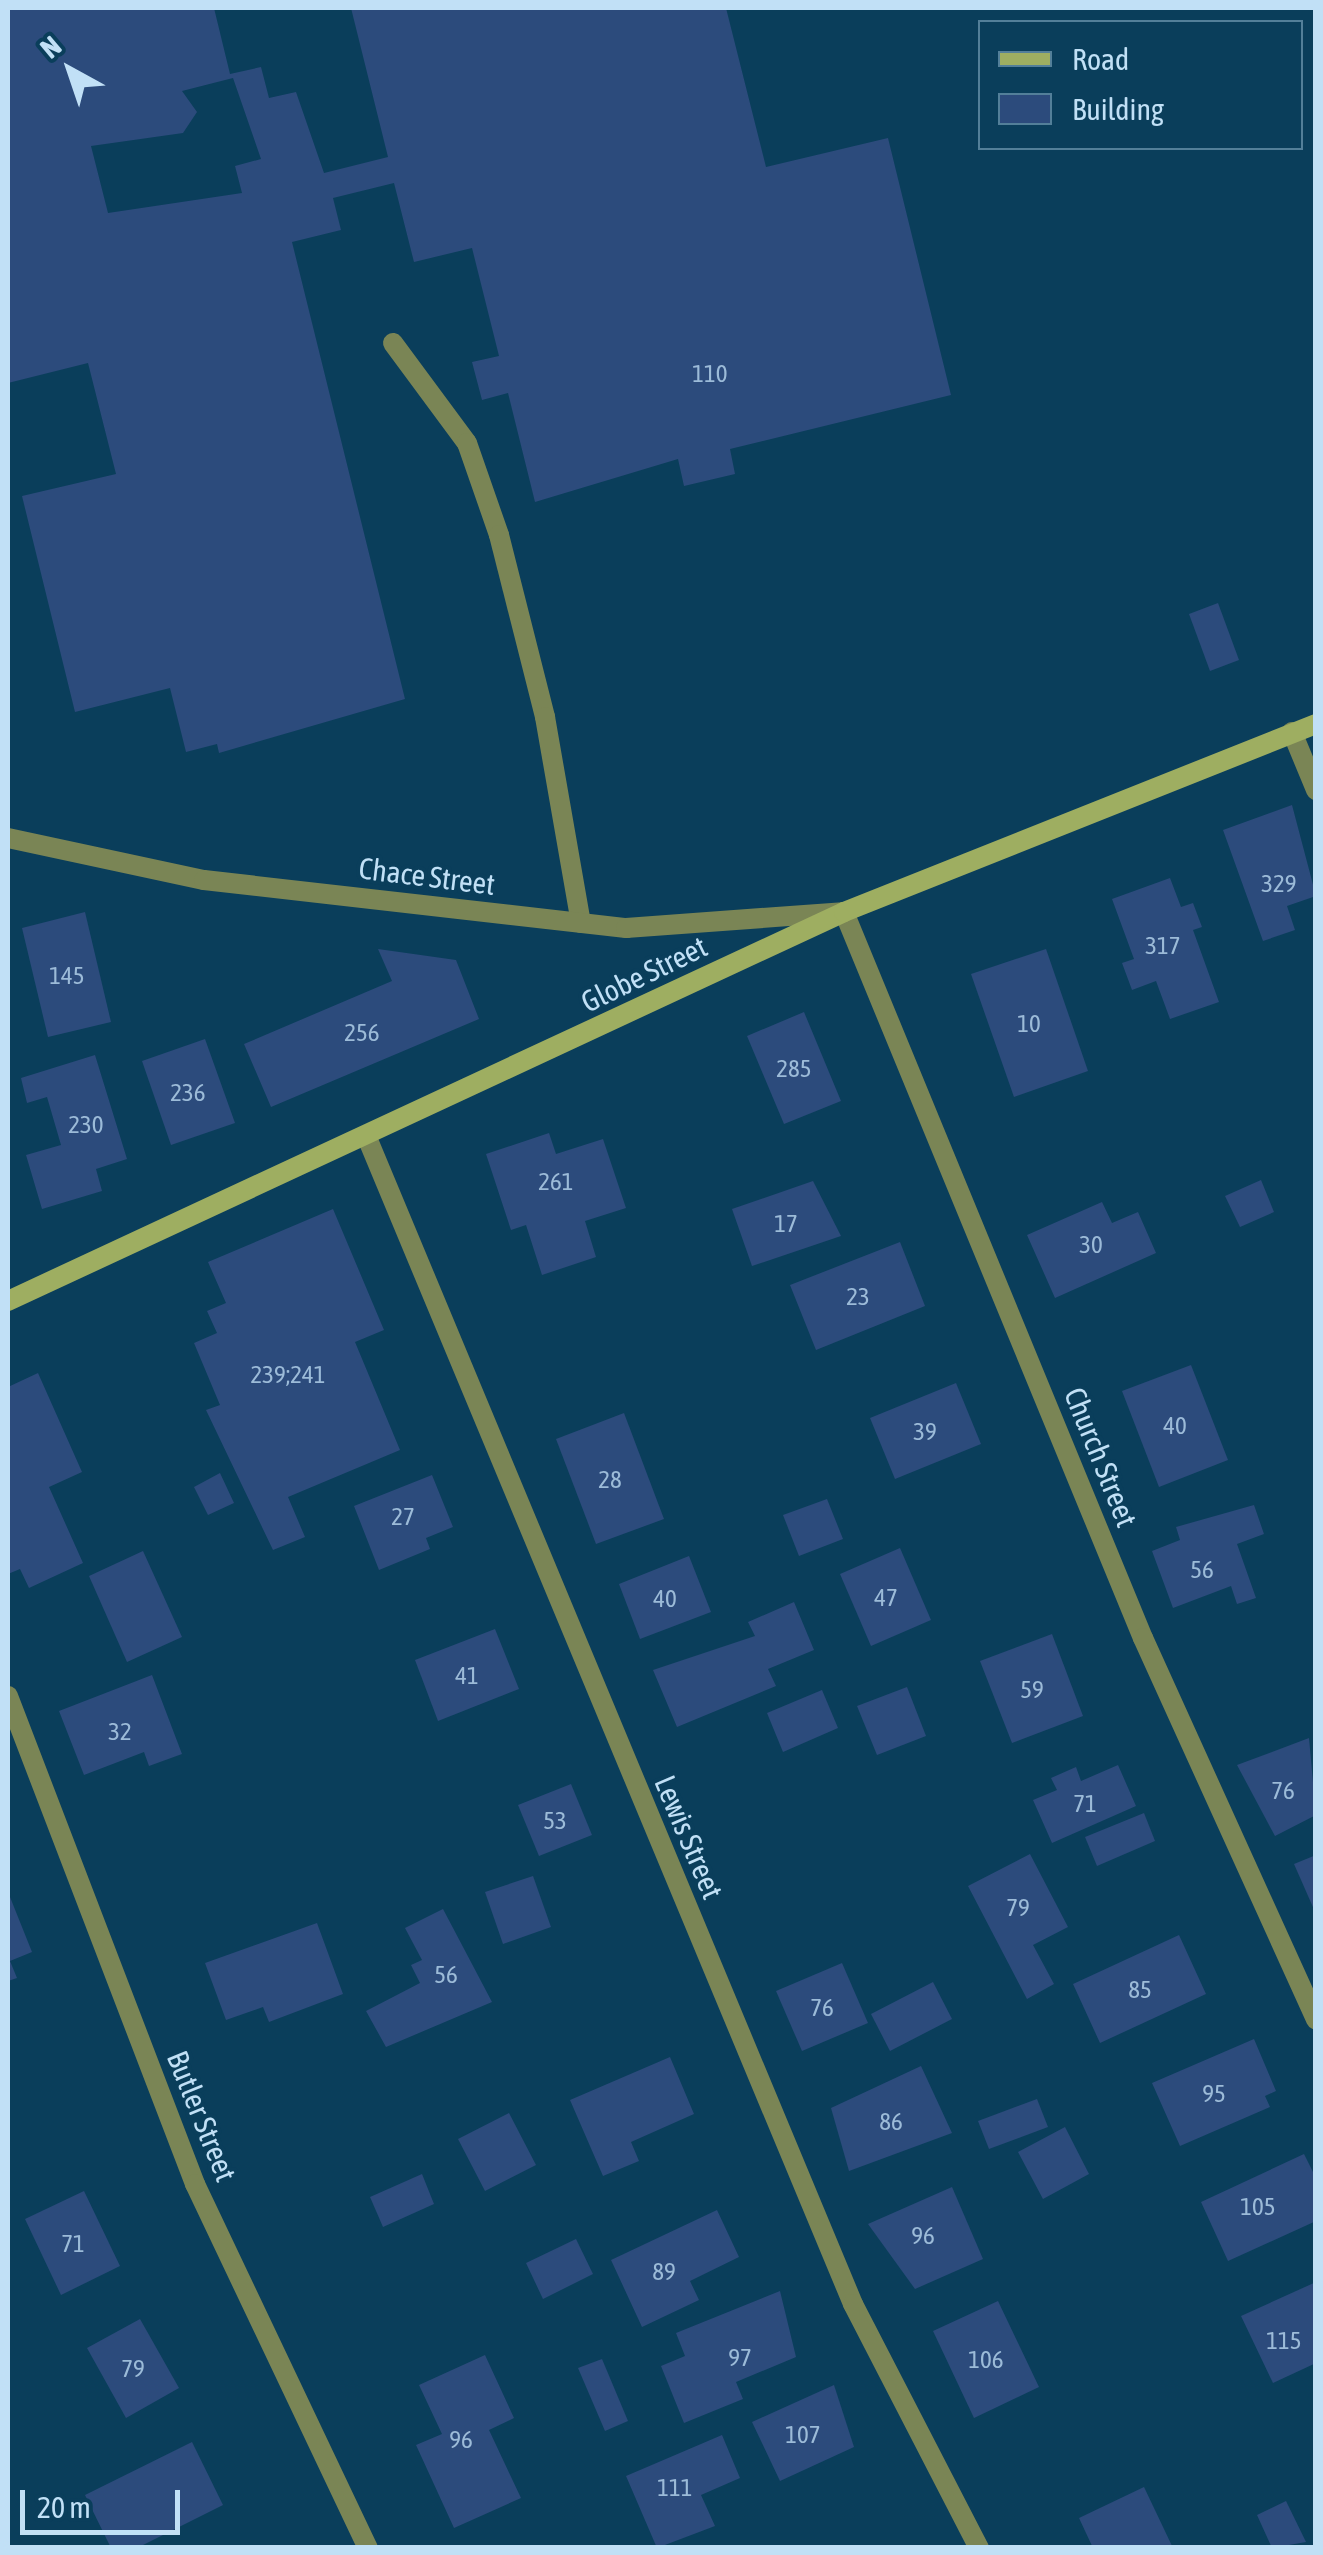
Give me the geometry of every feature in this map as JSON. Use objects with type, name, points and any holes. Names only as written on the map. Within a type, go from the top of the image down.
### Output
[{"type":"main road","name":"Globe Street","points":[[8,1302],[368,1140],[844,912],[1316,724]]},
{"type":"street","points":[[393,344],[467,442],[499,535],[545,717],[581,923]]},
{"type":"street","points":[[1292,732],[1316,790]]},
{"type":"street","name":"Chace Street","points":[[8,838],[204,880],[581,923],[844,912]]},
{"type":"street","name":"Church Street","points":[[844,912],[1143,1638],[1316,2020]]},
{"type":"street","name":"Lewis Street","points":[[368,1140],[853,2304],[978,2548]]},
{"type":"street","name":"Butler Street","points":[[8,1696],[195,2184],[368,2548]]},
{"type":"building","points":[[8,8],[214,8],[230,74],[261,67],[269,98],[296,92],[324,173],[388,157],[351,8],[726,8],[766,167],[888,138],[951,395],[730,449],[735,474],[684,486],[678,459],[535,502],[508,393],[482,400],[472,362],[499,356],[472,248],[414,262],[394,183],[333,198],[341,230],[292,242],[405,699],[219,753],[217,744],[186,752],[170,688],[75,712],[22,496],[116,474],[88,363],[8,383]],"holes":[[[233,78],[261,159],[235,166],[242,193],[108,213],[91,146],[183,133],[197,112],[182,91]]]},
{"type":"building","points":[[1218,603],[1239,660],[1210,671],[1189,614]]},
{"type":"building","points":[[1292,805],[1316,896],[1287,906],[1295,930],[1263,941],[1223,830]]},
{"type":"building","points":[[1170,878],[1181,907],[1193,903],[1202,927],[1193,930],[1219,1002],[1170,1019],[1156,981],[1132,990],[1122,963],[1134,959],[1112,899]]},
{"type":"building","points":[[85,912],[111,1022],[48,1037],[22,928]]},
{"type":"building","points":[[378,949],[456,960],[479,1019],[271,1107],[244,1044],[392,981]]},
{"type":"building","points":[[1046,949],[1088,1071],[1014,1097],[971,974]]},
{"type":"building","points":[[804,1012],[841,1101],[784,1124],[747,1036]]},
{"type":"building","points":[[205,1039],[235,1123],[171,1145],[142,1061]]},
{"type":"building","points":[[95,1055],[127,1159],[96,1169],[102,1191],[42,1209],[26,1155],[61,1145],[47,1097],[27,1103],[21,1078]]},
{"type":"building","points":[[549,1133],[556,1154],[603,1139],[626,1208],[585,1221],[596,1257],[542,1275],[526,1225],[511,1230],[486,1154]]},
{"type":"building","points":[[1261,1180],[1274,1212],[1240,1227],[1225,1196]]},
{"type":"building","points":[[813,1181],[841,1236],[752,1266],[732,1209]]},
{"type":"building","points":[[1102,1202],[1112,1223],[1138,1212],[1156,1253],[1055,1298],[1027,1235]]},
{"type":"building","points":[[333,1209],[384,1330],[355,1342],[400,1450],[288,1497],[305,1537],[273,1550],[206,1410],[220,1405],[194,1343],[217,1333],[207,1311],[226,1303],[208,1262]]},
{"type":"building","points":[[900,1242],[925,1306],[816,1350],[790,1285]]},
{"type":"building","points":[[1191,1365],[1228,1460],[1159,1487],[1122,1391]]},
{"type":"building","points":[[38,1373],[82,1472],[49,1487],[83,1563],[29,1588],[20,1569],[8,1574],[8,1387]]},
{"type":"building","points":[[956,1383],[981,1444],[895,1479],[870,1418]]},
{"type":"building","points":[[624,1413],[664,1519],[596,1544],[556,1439]]},
{"type":"building","points":[[220,1473],[234,1503],[208,1515],[194,1487]]},
{"type":"building","points":[[432,1475],[453,1527],[426,1538],[430,1549],[379,1570],[354,1506]]},
{"type":"building","points":[[827,1499],[843,1539],[799,1556],[783,1515]]},
{"type":"building","points":[[1254,1505],[1264,1534],[1237,1544],[1256,1598],[1237,1604],[1231,1586],[1173,1608],[1152,1551],[1180,1540],[1176,1527]]},
{"type":"building","points":[[900,1548],[931,1620],[871,1646],[840,1574]]},
{"type":"building","points":[[143,1551],[182,1637],[127,1662],[89,1576]]},
{"type":"building","points":[[689,1556],[711,1612],[640,1639],[619,1584]]},
{"type":"building","points":[[794,1602],[814,1650],[768,1669],[776,1686],[677,1727],[653,1670],[755,1636],[748,1622]]},
{"type":"building","points":[[495,1629],[519,1689],[438,1721],[415,1660]]},
{"type":"building","points":[[1052,1634],[1083,1716],[1012,1743],[980,1661]]},
{"type":"building","points":[[152,1675],[182,1754],[149,1766],[144,1752],[84,1775],[59,1711]]},
{"type":"building","points":[[907,1687],[926,1736],[877,1755],[857,1706]]},
{"type":"building","points":[[822,1690],[838,1728],[783,1752],[767,1713]]},
{"type":"building","points":[[1309,1738],[1316,1815],[1275,1836],[1237,1765]]},
{"type":"building","points":[[1118,1765],[1136,1806],[1052,1843],[1033,1800],[1057,1790],[1051,1778],[1076,1767],[1081,1781]]},
{"type":"building","points":[[571,1784],[592,1835],[539,1856],[518,1805]]},
{"type":"building","points":[[1144,1813],[1155,1841],[1097,1866],[1085,1837]]},
{"type":"building","points":[[1030,1854],[1068,1927],[1033,1945],[1054,1984],[1027,1999],[968,1886]]},
{"type":"building","points":[[1316,1855],[1316,1914],[1294,1864]]},
{"type":"building","points":[[533,1876],[551,1927],[503,1944],[485,1892]]},
{"type":"building","points":[[8,1892],[32,1952],[10,1961],[17,1978],[8,1981]]},
{"type":"building","points":[[443,1909],[492,2002],[386,2047],[366,2011],[420,1983],[411,1965],[422,1960],[405,1928]]},
{"type":"building","points":[[317,1923],[343,1994],[269,2022],[263,2007],[226,2020],[205,1963]]},
{"type":"building","points":[[1179,1935],[1206,1994],[1100,2043],[1073,1984]]},
{"type":"building","points":[[842,1963],[868,2023],[802,2051],[776,1991]]},
{"type":"building","points":[[933,1982],[952,2019],[890,2051],[871,2014]]},
{"type":"building","points":[[1254,2039],[1276,2091],[1265,2096],[1270,2107],[1180,2146],[1152,2083]]},
{"type":"building","points":[[670,2057],[694,2114],[631,2142],[639,2161],[603,2176],[570,2100]]},
{"type":"building","points":[[921,2066],[952,2133],[849,2171],[831,2108]]},
{"type":"building","points":[[1037,2099],[1048,2127],[989,2149],[978,2121]]},
{"type":"building","points":[[509,2113],[536,2165],[485,2191],[458,2139]]},
{"type":"building","points":[[1065,2127],[1089,2174],[1043,2199],[1018,2152]]},
{"type":"building","points":[[1304,2154],[1316,2178],[1316,2221],[1228,2261],[1201,2202]]},
{"type":"building","points":[[422,2174],[434,2204],[383,2227],[370,2197]]},
{"type":"building","points":[[952,2187],[983,2259],[915,2289],[868,2224]]},
{"type":"building","points":[[84,2191],[120,2266],[61,2295],[25,2219]]},
{"type":"building","points":[[717,2210],[739,2257],[690,2281],[699,2300],[642,2327],[611,2260]]},
{"type":"building","points":[[576,2239],[593,2274],[543,2299],[526,2263]]},
{"type":"building","points":[[1316,2282],[1316,2363],[1273,2383],[1241,2316]]},
{"type":"building","points":[[780,2291],[796,2357],[736,2382],[743,2399],[684,2423],[661,2366],[685,2356],[676,2333]]},
{"type":"building","points":[[998,2301],[1039,2387],[974,2418],[933,2331]]},
{"type":"building","points":[[140,2319],[179,2388],[126,2418],[87,2348]]},
{"type":"building","points":[[485,2355],[514,2418],[489,2430],[521,2498],[454,2528],[416,2445],[442,2434],[419,2385]]},
{"type":"building","points":[[602,2359],[628,2421],[605,2431],[578,2368]]},
{"type":"building","points":[[834,2385],[854,2447],[780,2481],[752,2422]]},
{"type":"building","points":[[722,2435],[740,2478],[701,2495],[715,2526],[657,2548],[626,2476]]},
{"type":"building","points":[[192,2442],[223,2505],[137,2548],[111,2548],[85,2495]]},
{"type":"building","points":[[1144,2487],[1173,2548],[1093,2548],[1079,2518]]},
{"type":"building","points":[[1286,2501],[1306,2542],[1272,2548],[1257,2515]]}]
